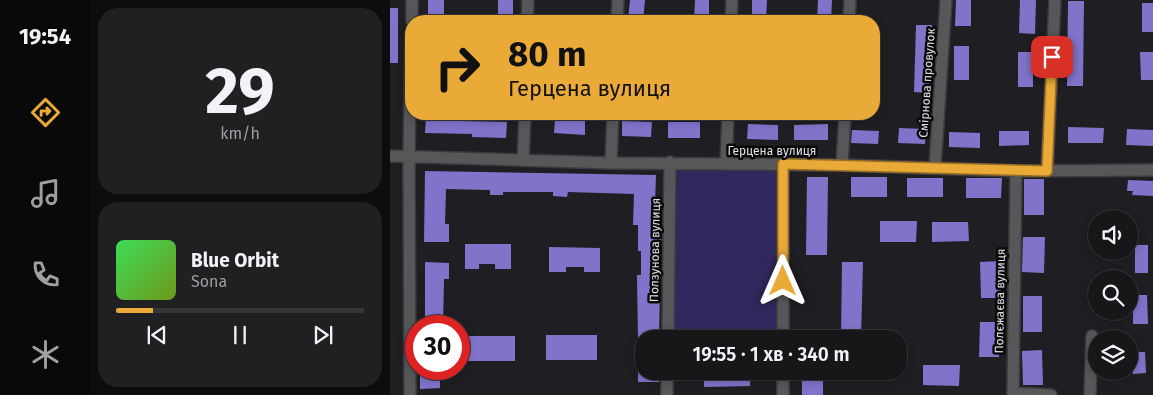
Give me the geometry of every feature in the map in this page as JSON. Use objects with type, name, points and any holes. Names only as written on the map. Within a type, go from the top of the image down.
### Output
[{"type":"street","points":[[412,0],[412,15]]},
{"type":"street","points":[[527,15],[528,0]]},
{"type":"street","points":[[617,15],[618,0]]},
{"type":"street","points":[[731,15],[732,0]]},
{"type":"street","points":[[849,15],[850,0]]},
{"type":"street","name":"Смірнова провулок","points":[[935,167],[946,0]]},
{"type":"street","points":[[1047,171],[1055,0]]},
{"type":"street","points":[[410,120],[410,395]]},
{"type":"street","points":[[523,160],[525,120]]},
{"type":"street","points":[[612,163],[613,120]]},
{"type":"street","points":[[726,164],[728,120]]},
{"type":"street","points":[[842,165],[845,120]]},
{"type":"street","name":"Герцена вулиця","points":[[390,156],[612,163],[670,162],[935,167],[1016,171],[1153,170]]},
{"type":"street","name":"Ползунова вулиця","points":[[668,330],[670,162]]},
{"type":"street","points":[[783,164],[783,330]]},
{"type":"street","name":"Полєжаєва вулиця","points":[[1016,171],[1012,393],[1052,395]]},
{"type":"street","points":[[667,380],[667,395]]},
{"type":"street","points":[[783,380],[783,395]]},
{"type":"street","points":[[1090,395],[1091,380]]},
{"type":"shaded area","points":[[670,162],[783,164],[783,330],[668,330]]},
{"type":"building","points":[[428,0],[444,0],[444,15],[428,15]]},
{"type":"building","points":[[498,0],[513,0],[513,15],[498,15]]},
{"type":"building","points":[[630,0],[645,0],[644,15],[629,15]]},
{"type":"building","points":[[695,0],[709,0],[709,15],[694,15]]},
{"type":"building","points":[[752,0],[767,0],[766,15],[752,15]]},
{"type":"building","points":[[818,0],[832,0],[831,15],[817,15]]},
{"type":"building","points":[[956,0],[971,0],[971,26],[955,26]]},
{"type":"building","points":[[1020,0],[1036,0],[1035,34],[1019,33]]},
{"type":"building","points":[[1068,1],[1084,1],[1083,86],[1067,86]]},
{"type":"building","points":[[1142,3],[1153,3],[1153,32],[1142,32]]},
{"type":"building","points":[[390,8],[398,8],[398,63],[390,63]]},
{"type":"building","points":[[916,25],[932,25],[929,93],[914,92]]},
{"type":"building","points":[[954,46],[969,46],[969,80],[954,80]]},
{"type":"building","points":[[1018,52],[1033,52],[1033,87],[1018,87]]},
{"type":"building","points":[[1140,52],[1153,52],[1153,80],[1141,80]]},
{"type":"building","points":[[426,120],[507,122],[506,138],[472,137],[472,134],[425,133]]},
{"type":"building","points":[[555,120],[585,120],[585,135],[554,133]]},
{"type":"building","points":[[622,121],[652,122],[651,137],[622,136]]},
{"type":"building","points":[[668,122],[700,122],[700,138],[668,138]]},
{"type":"building","points":[[748,124],[778,125],[778,140],[747,139]]},
{"type":"building","points":[[828,124],[828,140],[794,140],[794,125]]},
{"type":"building","points":[[1068,127],[1104,128],[1103,143],[1068,143]]},
{"type":"building","points":[[899,128],[926,129],[925,144],[898,143]]},
{"type":"building","points":[[1127,129],[1153,130],[1153,146],[1126,145]]},
{"type":"building","points":[[852,130],[879,131],[878,144],[851,143]]},
{"type":"building","points":[[999,131],[1029,131],[1029,145],[999,146]]},
{"type":"building","points":[[949,132],[980,133],[980,148],[949,147]]},
{"type":"building","points":[[425,171],[656,175],[654,236],[661,236],[659,330],[638,330],[637,275],[641,275],[641,251],[638,251],[638,225],[633,225],[634,194],[568,192],[567,197],[553,196],[553,192],[503,192],[503,195],[490,195],[490,190],[446,189],[445,224],[449,224],[449,242],[424,242]]},
{"type":"building","points":[[807,177],[828,177],[827,255],[806,255]]},
{"type":"building","points":[[851,177],[887,177],[887,197],[851,197]]},
{"type":"building","points":[[907,178],[943,178],[943,197],[907,197]]},
{"type":"building","points":[[966,178],[1002,178],[1001,198],[966,198]]},
{"type":"building","points":[[1024,179],[1044,179],[1044,215],[1024,215]]},
{"type":"building","points":[[1128,180],[1153,181],[1153,196],[1132,195],[1133,191],[1127,191]]},
{"type":"building","points":[[880,221],[917,221],[916,242],[880,242]]},
{"type":"building","points":[[932,222],[968,222],[969,241],[932,242]]},
{"type":"building","points":[[1023,237],[1045,237],[1044,273],[1022,272]]},
{"type":"building","points":[[465,244],[511,244],[511,269],[495,269],[495,264],[479,264],[479,269],[465,269]]},
{"type":"building","points":[[1138,245],[1148,245],[1148,273],[1138,273],[1138,270],[1135,270],[1135,260],[1138,260]]},
{"type":"building","points":[[549,247],[600,248],[600,272],[584,272],[584,267],[566,267],[566,272],[549,272]]},
{"type":"building","points":[[1000,261],[1001,298],[981,298],[980,262]]},
{"type":"building","points":[[425,262],[449,263],[449,279],[444,279],[443,315],[425,315]]},
{"type":"building","points":[[842,262],[863,262],[861,330],[841,330]]},
{"type":"building","points":[[1138,295],[1147,295],[1148,324],[1133,324],[1133,320],[1138,320]]},
{"type":"building","points":[[1023,296],[1042,296],[1042,332],[1023,332]]},
{"type":"building","points":[[980,322],[1000,322],[999,357],[979,357]]},
{"type":"building","points":[[546,335],[597,335],[597,360],[546,360]]},
{"type":"building","points":[[470,336],[515,336],[515,361],[470,361]]},
{"type":"building","points":[[1042,350],[1043,385],[1023,385],[1022,351]]},
{"type":"building","points":[[1138,352],[1145,352],[1146,373],[1138,374]]},
{"type":"building","points":[[923,365],[960,365],[959,386],[923,385]]},
{"type":"building","points":[[420,380],[440,380],[440,388],[420,389]]},
{"type":"building","points":[[638,380],[659,380],[659,382],[638,382]]},
{"type":"building","points":[[704,380],[750,380],[750,386],[704,387]]},
{"type":"building","points":[[802,380],[823,380],[823,395],[802,395]]},
{"type":"route","points":[[783,281],[783,164],[1047,171],[1052,57]]}]
